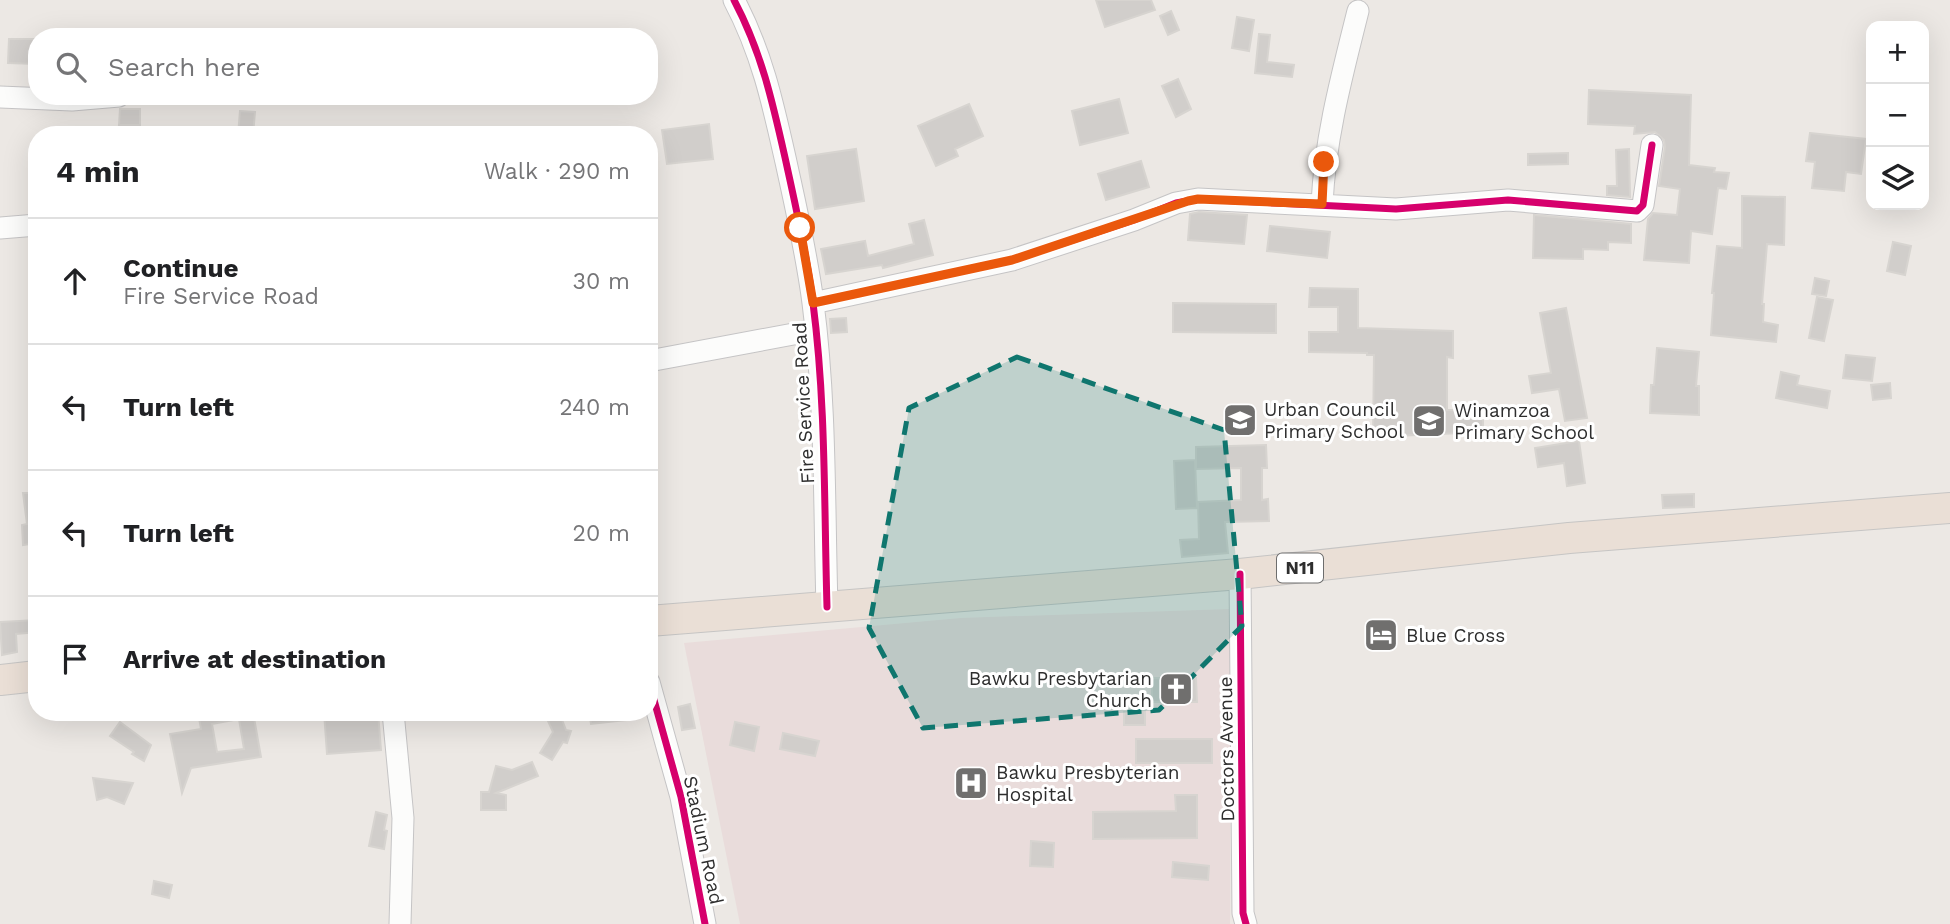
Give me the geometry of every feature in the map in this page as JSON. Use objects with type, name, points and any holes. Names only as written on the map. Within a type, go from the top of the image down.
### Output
[{"type":"highway","name":"N11","points":[[658,620],[1240,574],[1569,538],[1950,508]]},
{"type":"highway","points":[[0,680],[28,677]]},
{"type":"street","name":"Fire Service Road","points":[[734,0],[749,28],[768,83],[800,228],[813,303],[821,400],[827,607]]},
{"type":"street","points":[[1322,204],[1324,162],[1334,106],[1358,11]]},
{"type":"street","points":[[0,97],[28,98]]},
{"type":"street","points":[[813,303],[1012,260],[1198,199],[1406,209],[1508,200],[1637,211],[1643,205],[1651,145]]},
{"type":"street","points":[[0,228],[28,226]]},
{"type":"street","points":[[658,359],[815,330]]},
{"type":"street","name":"Doctors Avenue","points":[[1240,574],[1246,924]]},
{"type":"street","name":"Stadium Road","points":[[658,714],[681,797],[705,924]]},
{"type":"street","points":[[394,721],[403,818],[400,924]]},
{"type":"highlighted area","points":[[1017,357],[1224,430],[1242,626],[1159,710],[923,728],[869,628],[909,408]]},
{"type":"shaded area","name":"Bawku Presbyterian Hospital","points":[[1231,609],[1230,924],[740,924],[684,643],[961,618]]},
{"type":"building","points":[[1096,0],[1151,0],[1155,10],[1105,27]]},
{"type":"building","points":[[1171,11],[1179,30],[1168,35],[1160,16]]},
{"type":"building","points":[[1237,17],[1254,20],[1249,51],[1232,48]]},
{"type":"building","points":[[1259,34],[1270,35],[1267,62],[1294,65],[1292,77],[1255,73]]},
{"type":"building","points":[[9,39],[28,39],[28,64],[8,63]]},
{"type":"building","points":[[1178,79],[1191,109],[1176,117],[1162,86]]},
{"type":"building","points":[[1589,90],[1691,95],[1689,165],[1715,168],[1714,172],[1729,173],[1726,189],[1718,188],[1712,234],[1691,231],[1689,263],[1644,260],[1648,219],[1653,213],[1677,215],[1680,189],[1659,186],[1664,140],[1655,132],[1634,134],[1635,126],[1588,124]]},
{"type":"building","points":[[1119,99],[1128,133],[1080,145],[1072,111]]},
{"type":"building","points":[[969,104],[983,136],[955,149],[958,156],[936,166],[918,126]]},
{"type":"building","points":[[120,109],[140,109],[140,125],[119,125]]},
{"type":"building","points":[[240,111],[255,112],[254,126],[239,126]]},
{"type":"building","points":[[709,124],[713,159],[667,164],[662,130]]},
{"type":"building","points":[[1810,133],[1866,139],[1861,174],[1846,172],[1844,191],[1812,188],[1815,162],[1806,161]]},
{"type":"building","points":[[856,149],[864,201],[815,209],[807,156]]},
{"type":"building","points":[[1629,149],[1630,197],[1607,195],[1607,186],[1617,186],[1616,150]]},
{"type":"building","points":[[1568,153],[1568,164],[1528,165],[1528,154]]},
{"type":"building","points":[[1141,161],[1149,187],[1106,200],[1098,174]]},
{"type":"building","points":[[1742,196],[1785,197],[1784,245],[1767,244],[1762,304],[1763,322],[1778,325],[1776,342],[1711,335],[1717,246],[1742,248]]},
{"type":"building","points":[[1199,212],[1247,215],[1244,244],[1188,240],[1190,214]]},
{"type":"building","points":[[1534,215],[1631,224],[1631,243],[1608,242],[1608,250],[1583,249],[1583,259],[1533,258]]},
{"type":"building","points":[[924,220],[933,255],[883,268],[882,265],[826,274],[821,249],[865,241],[868,256],[914,244],[909,224]]},
{"type":"building","points":[[1270,226],[1330,232],[1327,258],[1267,251]]},
{"type":"building","points":[[1893,242],[1911,246],[1905,275],[1887,271]]},
{"type":"building","points":[[1815,278],[1829,281],[1826,296],[1812,294]]},
{"type":"building","points":[[1310,288],[1358,289],[1358,328],[1453,331],[1453,358],[1447,357],[1447,410],[1460,410],[1460,413],[1483,412],[1483,432],[1373,437],[1374,355],[1309,352],[1309,332],[1338,332],[1338,307],[1309,307]]},
{"type":"building","points":[[1817,297],[1833,300],[1824,341],[1809,338]]},
{"type":"building","points":[[1173,303],[1276,304],[1276,333],[1173,332]]},
{"type":"building","points":[[1566,308],[1587,418],[1565,421],[1559,389],[1532,393],[1529,376],[1551,373],[1540,313]]},
{"type":"building","points":[[846,318],[847,332],[831,333],[830,319]]},
{"type":"building","points":[[1657,348],[1699,352],[1696,386],[1699,386],[1699,415],[1650,413]]},
{"type":"building","points":[[1846,355],[1875,358],[1872,381],[1843,378]]},
{"type":"building","points":[[1781,372],[1799,376],[1797,385],[1830,391],[1827,408],[1776,398]]},
{"type":"building","points":[[1890,383],[1891,398],[1873,400],[1871,385]]},
{"type":"building","points":[[1579,441],[1585,483],[1567,486],[1564,463],[1538,467],[1535,448]]},
{"type":"building","points":[[1266,445],[1267,468],[1262,468],[1262,500],[1268,499],[1269,521],[1225,522],[1228,553],[1182,557],[1180,540],[1199,539],[1198,502],[1241,500],[1241,468],[1196,469],[1196,447]]},
{"type":"building","points":[[1195,460],[1197,508],[1176,509],[1174,461]]},
{"type":"building","points":[[23,493],[28,493],[28,544],[23,545],[22,525],[27,524]]},
{"type":"building","points":[[1694,494],[1694,507],[1663,508],[1662,495]]},
{"type":"building","points":[[28,620],[28,633],[16,634],[17,652],[2,655],[0,622]]},
{"type":"building","points":[[1152,678],[1196,678],[1197,702],[1152,702]]},
{"type":"building","points":[[690,704],[695,728],[682,730],[678,707]]},
{"type":"building","points":[[1145,711],[1145,725],[1124,725],[1124,712]]},
{"type":"building","points":[[200,721],[228,721],[212,724],[217,752],[244,749],[239,721],[255,721],[261,757],[191,768],[182,793],[170,734],[201,729]]},
{"type":"building","points":[[325,721],[379,721],[381,750],[327,754]]},
{"type":"building","points":[[548,721],[562,721],[566,730],[571,731],[567,743],[563,742],[552,760],[540,753],[553,732]]},
{"type":"building","points":[[590,721],[616,721],[591,724]]},
{"type":"building","points":[[120,722],[151,745],[144,761],[110,736]]},
{"type":"building","points":[[735,722],[759,727],[754,751],[730,745]]},
{"type":"building","points":[[783,733],[819,741],[815,756],[780,749]]},
{"type":"building","points":[[1136,739],[1212,739],[1212,763],[1136,763]]},
{"type":"building","points":[[532,762],[538,776],[496,793],[506,795],[506,810],[481,810],[481,792],[489,792],[496,766],[512,770]]},
{"type":"building","points":[[93,778],[133,783],[124,804],[107,797],[97,800]]},
{"type":"building","points":[[1175,795],[1197,795],[1197,838],[1093,839],[1093,812],[1176,811]]},
{"type":"building","points":[[376,812],[387,815],[384,849],[369,846]]},
{"type":"building","points":[[1031,841],[1054,843],[1053,867],[1030,866]]},
{"type":"building","points":[[1173,862],[1209,866],[1208,880],[1172,877]]},
{"type":"building","points":[[154,881],[172,885],[169,898],[152,894]]},
{"type":"cycle path","points":[[734,0],[752,40],[771,99],[811,285],[822,417],[827,607]]},
{"type":"cycle path","points":[[813,303],[1012,260],[1134,220],[1176,203],[1198,199],[1396,209],[1508,200],[1637,211],[1643,205],[1652,145]]},
{"type":"cycle path","points":[[1240,574],[1243,913],[1246,924]]},
{"type":"cycle path","points":[[658,714],[681,797],[705,924]]},
{"type":"place","name":"Urban Council Primary School","points":[[1240,420]]},
{"type":"place","name":"Winamzoa Primary School","points":[[1429,421]]},
{"type":"place","name":"Blue Cross","points":[[1381,635]]},
{"type":"place","name":"Bawku Presbytarian Church","points":[[1176,689]]},
{"type":"place","name":"Bawku Presbyterian Hospital","points":[[971,783]]},
{"type":"route","points":[[800,228],[813,303],[1012,260],[1176,204],[1198,199],[1322,204],[1324,162]]}]
